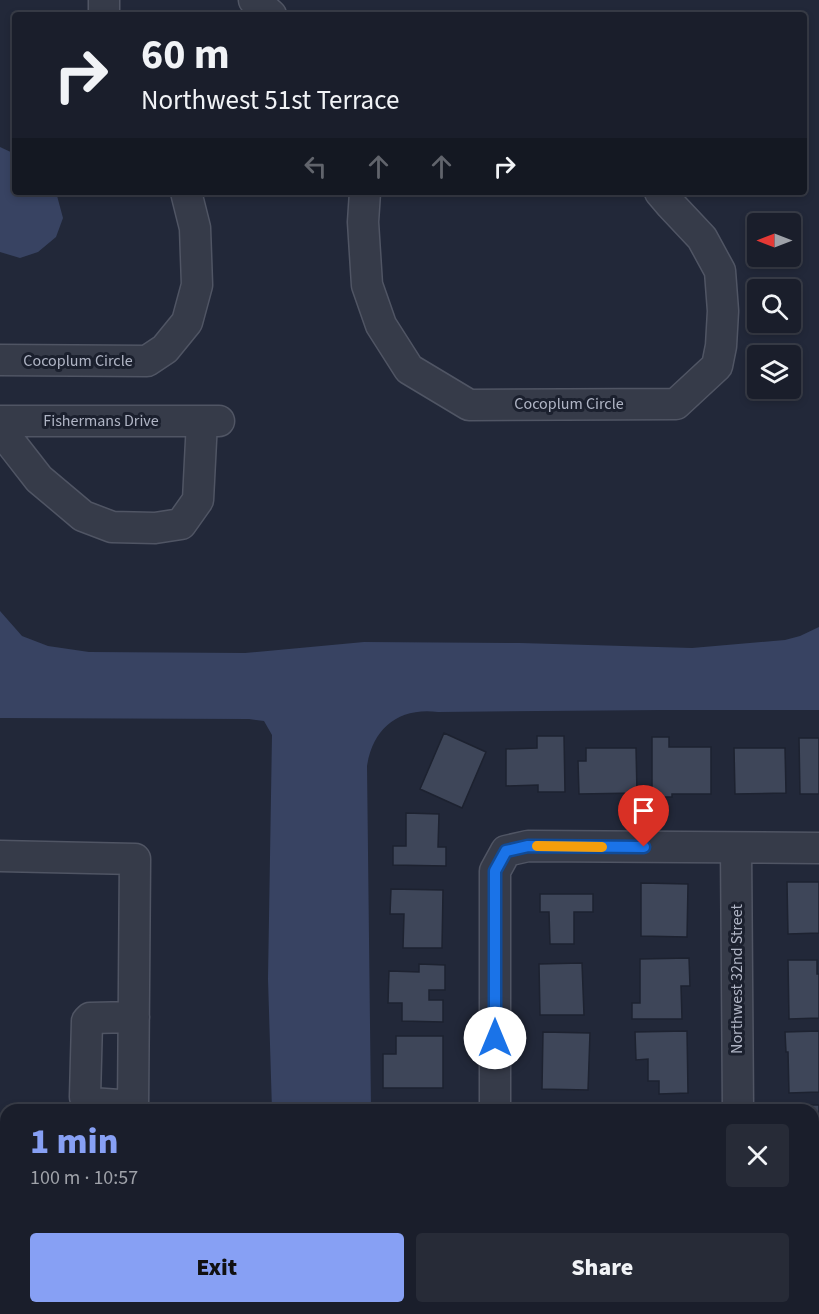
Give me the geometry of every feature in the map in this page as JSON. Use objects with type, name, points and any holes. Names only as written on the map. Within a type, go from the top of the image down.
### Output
[{"type":"street","name":"Cocoplum Circle","points":[[0,360],[147,362],[165,349],[187,322],[197,285],[195,228],[187,195]]},
{"type":"street","name":"Cocoplum Circle","points":[[365,195],[363,222],[367,285],[381,325],[409,369],[469,405],[676,404],[717,366],[721,346],[723,311],[720,271],[702,238],[663,195]]},
{"type":"street","name":"Fishermans Drive","points":[[0,421],[210,421],[198,500],[181,524],[155,528],[112,527],[83,516],[39,479],[0,429]]},
{"type":"street","points":[[495,1104],[495,871],[506,851],[528,846],[819,848]]},
{"type":"street","name":"Northwest 32nd Street","points":[[736,848],[738,1104]]},
{"type":"street","points":[[0,856],[135,859],[133,1104]]},
{"type":"street","points":[[99,1104],[87,1102],[85,1097],[87,1021],[97,1017],[134,1017]]},
{"type":"water","points":[[0,147],[12,153],[12,195],[57,195],[63,218],[56,237],[38,252],[20,258],[0,252]]},
{"type":"water","points":[[0,611],[22,636],[48,646],[89,652],[245,653],[364,642],[520,643],[692,648],[785,640],[819,627],[819,710],[424,711],[400,717],[382,731],[375,741],[367,766],[371,1104],[272,1104],[268,979],[272,735],[264,721],[249,719],[0,718]]},
{"type":"building","points":[[444,733],[486,752],[462,808],[420,789]]},
{"type":"building","points":[[537,736],[564,736],[565,792],[538,792],[538,785],[506,786],[506,749],[537,748]]},
{"type":"building","points":[[652,737],[669,737],[669,747],[711,747],[711,794],[672,794],[672,797],[652,797]]},
{"type":"building","points":[[799,738],[819,738],[819,794],[800,794]]},
{"type":"building","points":[[586,748],[636,748],[637,793],[579,794],[578,761],[586,761]]},
{"type":"building","points":[[734,748],[785,748],[786,793],[735,794]]},
{"type":"building","points":[[406,813],[439,814],[438,847],[446,847],[446,866],[393,865],[393,846],[406,846]]},
{"type":"building","points":[[787,882],[819,882],[819,933],[788,934]]},
{"type":"building","points":[[641,883],[688,884],[687,937],[641,936]]},
{"type":"building","points":[[391,889],[443,890],[442,948],[403,948],[404,914],[390,914]]},
{"type":"building","points":[[540,894],[593,894],[593,912],[574,912],[574,944],[550,944],[549,912],[540,912]]},
{"type":"building","points":[[689,958],[690,986],[681,986],[682,1019],[632,1019],[632,1003],[640,1003],[640,959]]},
{"type":"building","points":[[788,960],[817,960],[819,1018],[789,1019]]},
{"type":"building","points":[[582,963],[584,1015],[540,1015],[539,964]]},
{"type":"building","points":[[419,964],[445,965],[445,990],[429,990],[429,1000],[443,1000],[443,1022],[402,1021],[402,1003],[388,1003],[389,971],[419,972]]},
{"type":"building","points":[[687,1031],[688,1093],[659,1094],[659,1081],[648,1081],[648,1059],[636,1060],[635,1032]]},
{"type":"building","points":[[819,1031],[819,1092],[789,1093],[785,1032]]},
{"type":"building","points":[[543,1032],[590,1033],[588,1090],[542,1089]]},
{"type":"building","points":[[396,1036],[443,1036],[443,1088],[383,1088],[383,1054],[396,1054]]},
{"type":"slow traffic","points":[[537,846],[602,847]]},
{"type":"route","points":[[495,1038],[495,871],[506,851],[528,846],[644,847]]}]
